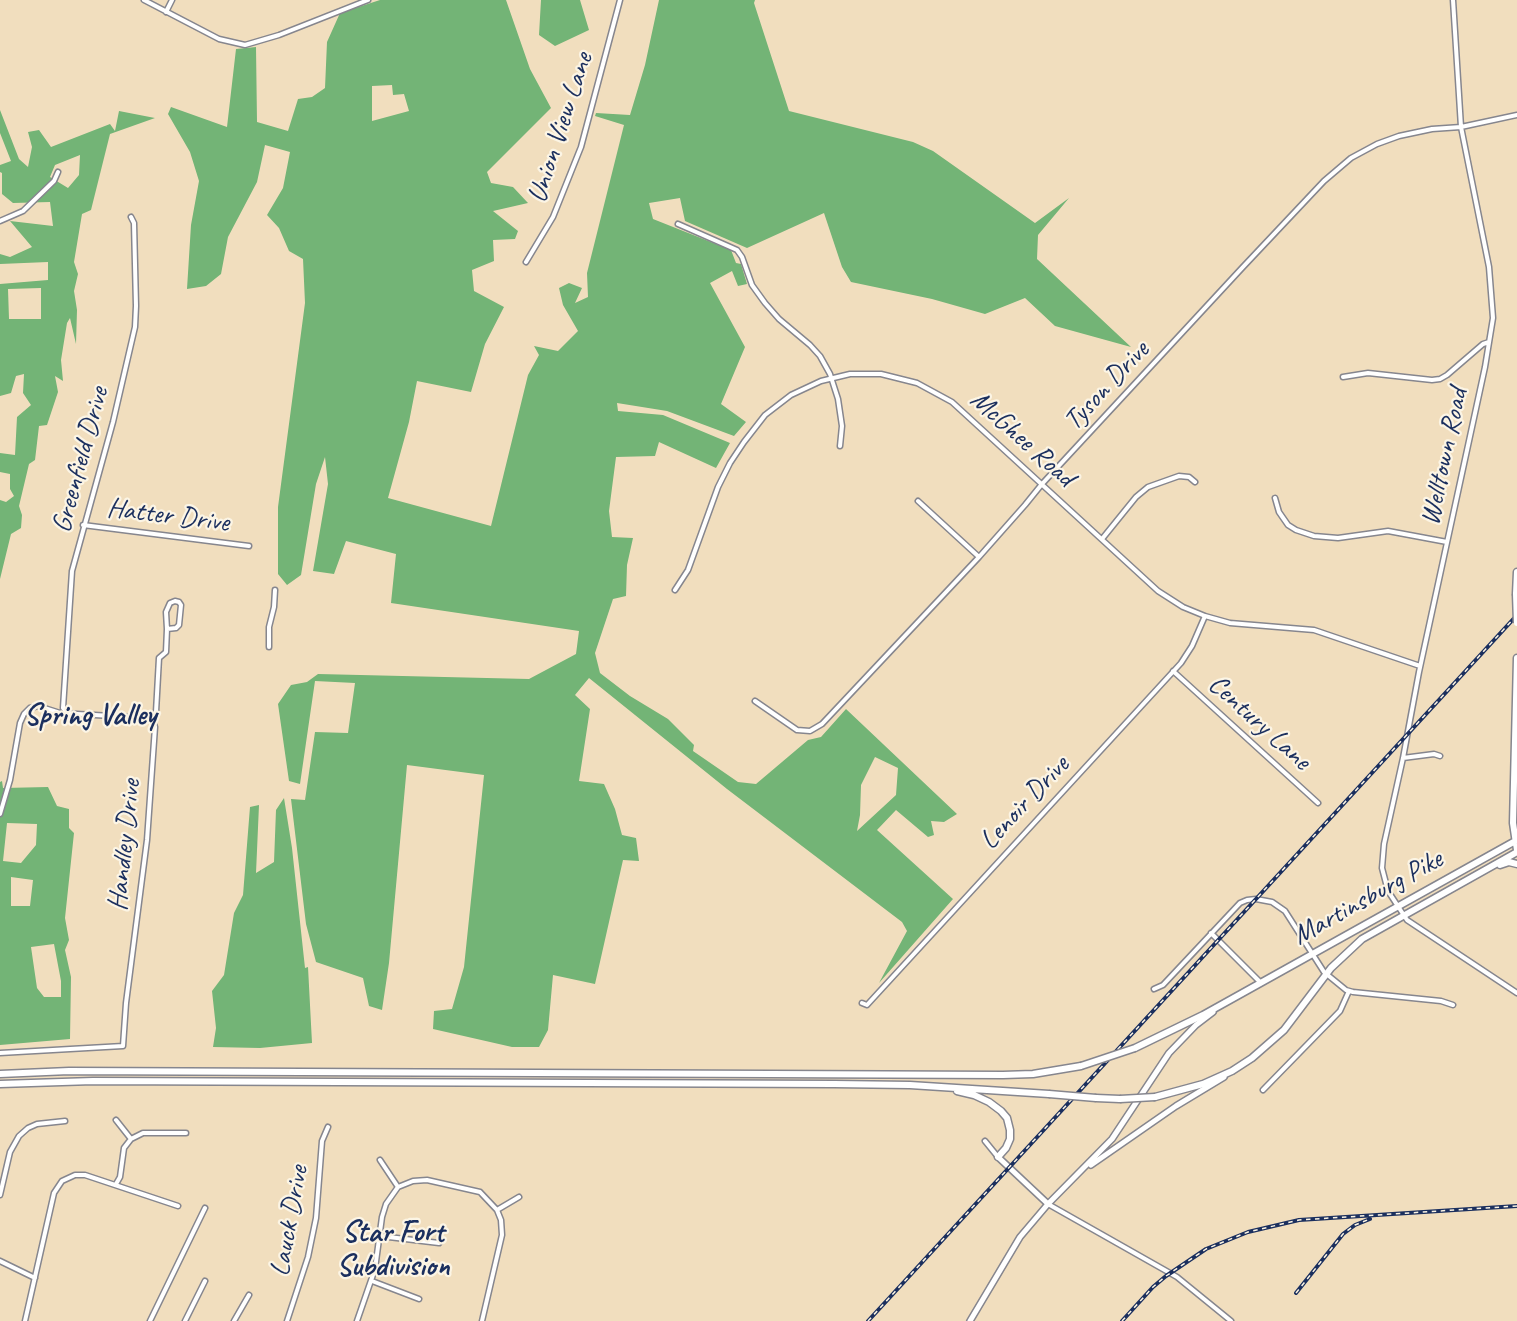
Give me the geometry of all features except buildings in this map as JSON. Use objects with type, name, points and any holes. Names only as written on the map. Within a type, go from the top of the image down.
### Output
[{"type":"highway","points":[[1517,572],[1517,623]]},
{"type":"highway","points":[[1517,658],[1513,823],[1517,851]]},
{"type":"highway","points":[[1480,860],[1508,839],[1513,823]]},
{"type":"highway","name":"Martinsburg Pike","points":[[0,1074],[50,1071],[1003,1075],[1041,1073],[1081,1066],[1135,1048],[1178,1028],[1516,840]]},
{"type":"highway","name":"Martinsburg Pike","points":[[834,1084],[910,1085],[1120,1099],[1155,1096],[1203,1084],[1232,1071],[1273,1041],[1292,1021],[1326,975],[1355,945],[1403,915],[1517,851]]},
{"type":"highway","points":[[1488,868],[1509,862],[1517,864]]},
{"type":"highway","points":[[0,1084],[56,1081],[834,1084],[951,1090],[981,1098],[1001,1111],[1009,1123],[1010,1139],[998,1157]]},
{"type":"main road","points":[[970,1321],[1012,1248],[1048,1204],[1118,1131],[1156,1071],[1178,1044],[1201,1021],[1239,994]]},
{"type":"main road","points":[[1078,1175],[1176,1106],[1252,1058]]},
{"type":"main road","points":[[998,1157],[1048,1204]]},
{"type":"street","points":[[144,0],[219,39],[246,45],[279,35],[368,0]]},
{"type":"street","points":[[166,12],[172,0]]},
{"type":"street","name":"Union View Lane","points":[[526,262],[553,217],[581,147],[620,0]]},
{"type":"street","name":"Welltown Road","points":[[1453,0],[1461,127],[1491,275],[1493,318],[1490,342],[1420,666],[1381,865],[1385,885],[1403,915],[1418,928],[1517,993]]},
{"type":"street","name":"Tyson Drive","points":[[755,700],[793,729],[806,731],[817,728],[836,711],[979,557],[1042,484],[1324,181],[1351,158],[1377,144],[1399,136],[1432,129],[1461,127],[1517,115]]},
{"type":"street","points":[[0,221],[23,211],[54,181],[58,172]]},
{"type":"street","name":"Greenfield Drive","points":[[68,713],[63,708],[72,571],[113,422],[133,338],[136,306],[134,223],[131,217]]},
{"type":"street","points":[[678,224],[734,249],[740,254],[757,292],[779,319],[816,351],[832,378],[840,409],[840,446]]},
{"type":"street","points":[[1343,377],[1368,373],[1436,380],[1447,375],[1483,344],[1490,342]]},
{"type":"street","name":"McGhee Road","points":[[675,590],[688,570],[723,476],[744,442],[765,415],[780,402],[809,385],[832,378],[880,374],[907,379],[951,402],[1166,597],[1182,607],[1205,616],[1253,626],[1314,630],[1420,666]]},
{"type":"street","points":[[1102,539],[1148,487],[1182,476],[1195,482]]},
{"type":"street","points":[[1275,498],[1279,512],[1288,525],[1314,536],[1338,538],[1388,531],[1447,542]]},
{"type":"street","points":[[918,501],[979,557]]},
{"type":"street","name":"Hatter Drive","points":[[83,525],[249,546]]},
{"type":"street","points":[[269,647],[269,627],[275,590]]},
{"type":"street","name":"Handley Drive","points":[[0,1053],[123,1046],[126,1003],[147,840],[155,727],[153,721],[156,712],[159,658],[166,652],[166,612],[170,603],[177,601],[181,605],[179,625],[167,630]]},
{"type":"street","name":"Lenoir Drive","points":[[862,1003],[867,1005],[1173,671],[1192,646],[1205,616]]},
{"type":"street","name":"Century Lane","points":[[1173,671],[1318,803]]},
{"type":"street","points":[[0,814],[10,780],[20,723],[30,708],[38,706],[57,712],[146,718],[153,721]]},
{"type":"street","points":[[1403,758],[1434,754],[1440,756]]},
{"type":"street","points":[[1154,989],[1163,985],[1243,901],[1264,900],[1277,904],[1285,911],[1326,975],[1348,991],[1441,1001],[1453,1005]]},
{"type":"street","points":[[1211,933],[1260,982]]},
{"type":"street","points":[[1263,1090],[1340,1011],[1348,991]]},
{"type":"street","points":[[116,1120],[131,1139]]},
{"type":"street","points":[[0,1195],[10,1152],[19,1136],[33,1125],[65,1121]]},
{"type":"street","name":"Lauck Drive","points":[[287,1321],[308,1257],[317,1207],[322,1141],[328,1127]]},
{"type":"street","points":[[116,1184],[120,1177],[124,1148],[131,1139],[143,1133],[186,1133]]},
{"type":"street","points":[[985,1141],[998,1157]]},
{"type":"street","points":[[381,1160],[398,1187]]},
{"type":"street","points":[[25,1321],[54,1193],[59,1184],[70,1177],[80,1175],[116,1184],[178,1206]]},
{"type":"street","points":[[357,1321],[378,1257],[386,1204],[398,1187],[419,1180],[441,1182],[480,1192],[497,1209],[501,1220],[502,1235],[482,1321]]},
{"type":"street","points":[[497,1209],[519,1197]]},
{"type":"street","points":[[1048,1204],[1170,1273],[1231,1321]]},
{"type":"street","points":[[150,1321],[205,1208]]},
{"type":"street","points":[[380,1236],[439,1244]]},
{"type":"street","points":[[0,1260],[35,1278]]},
{"type":"street","points":[[185,1321],[204,1281]]},
{"type":"street","points":[[372,1281],[419,1299]]},
{"type":"street","points":[[234,1321],[249,1295]]},
{"type":"green space","points":[[380,0],[506,0],[530,69],[551,108],[487,172],[491,183],[513,187],[528,203],[493,211],[518,231],[515,239],[493,240],[494,261],[472,270],[474,291],[504,307],[485,344],[471,392],[417,381],[409,422],[388,498],[491,526],[528,375],[539,355],[534,346],[558,351],[578,331],[563,305],[559,288],[569,283],[582,288],[575,303],[588,297],[587,273],[624,125],[595,116],[596,113],[630,115],[645,65],[659,0],[755,0],[754,3],[789,111],[913,142],[933,151],[1035,223],[1069,198],[1038,235],[1037,259],[1131,347],[1055,326],[1025,298],[985,314],[932,299],[851,282],[842,267],[824,213],[747,248],[685,221],[680,198],[649,203],[653,219],[731,250],[736,263],[741,264],[747,284],[738,286],[732,271],[710,283],[745,347],[721,404],[746,422],[734,436],[667,411],[617,403],[618,411],[663,415],[730,443],[716,468],[659,442],[655,456],[616,457],[609,511],[612,537],[633,538],[627,565],[626,596],[613,599],[595,653],[600,673],[630,696],[668,719],[694,745],[693,751],[738,782],[756,784],[808,740],[821,737],[846,709],[957,814],[944,822],[931,821],[934,835],[928,837],[896,810],[877,830],[953,899],[879,983],[907,931],[902,922],[727,789],[589,678],[575,695],[590,709],[579,781],[604,784],[615,809],[622,835],[636,838],[639,861],[623,860],[595,984],[553,975],[548,1030],[539,1047],[512,1047],[433,1029],[434,1011],[452,1009],[464,967],[484,775],[407,765],[389,963],[382,1010],[369,1006],[363,978],[316,962],[306,924],[291,799],[305,800],[315,732],[348,733],[355,683],[315,681],[300,784],[289,781],[278,704],[291,685],[307,682],[318,674],[529,679],[576,654],[579,631],[391,603],[396,554],[346,541],[334,574],[313,571],[328,484],[325,457],[316,484],[301,575],[287,585],[278,574],[278,507],[305,303],[303,259],[289,251],[279,228],[267,215],[283,188],[290,152],[265,145],[257,182],[228,237],[221,274],[206,286],[187,289],[191,225],[199,181],[190,152],[168,114],[171,107],[227,127],[236,49],[256,47],[257,122],[288,131],[298,99],[312,97],[325,88],[327,42],[340,13]],"holes":[[[392,85],[393,95],[404,94],[409,111],[372,121],[372,86]],[[875,757],[898,768],[896,795],[857,831],[861,785]]]},
{"type":"green space","points":[[541,0],[580,0],[589,30],[555,46],[539,35]]},
{"type":"green space","points":[[0,110],[19,159],[28,167],[32,147],[28,132],[39,130],[51,147],[110,124],[115,131],[119,111],[155,118],[110,134],[91,210],[82,214],[74,262],[78,274],[74,291],[77,310],[76,344],[70,318],[67,323],[61,360],[63,381],[55,376],[58,392],[47,425],[39,426],[35,460],[29,464],[19,506],[22,515],[21,528],[11,534],[0,579],[0,500],[6,502],[14,496],[10,489],[10,474],[0,472],[0,453],[15,455],[17,417],[31,405],[23,393],[24,374],[16,376],[11,393],[0,396],[0,284],[48,280],[48,262],[0,264],[0,254],[10,257],[32,247],[10,221],[53,226],[50,202],[13,203],[2,194],[0,165],[11,161],[0,133]],"holes":[[[80,155],[79,175],[68,188],[50,177],[55,165]],[[41,288],[41,319],[9,319],[8,289]]]},
{"type":"green space","points":[[2,781],[3,788],[48,787],[57,806],[69,809],[69,828],[74,833],[65,918],[69,940],[65,950],[71,977],[70,1039],[0,1045],[0,782]],"holes":[[[7,823],[37,824],[36,845],[21,863],[3,861]],[[11,877],[33,880],[30,906],[11,906]],[[54,944],[61,981],[61,997],[44,997],[37,988],[31,947]]]},
{"type":"green space","points":[[284,798],[292,848],[305,968],[308,967],[312,1043],[260,1048],[213,1047],[216,1028],[212,991],[224,975],[234,913],[243,895],[250,807],[259,805],[256,873],[274,862],[276,810]]},
{"type":"railway","points":[[868,1321],[1517,615]]},
{"type":"railway","points":[[1122,1321],[1166,1276],[1206,1249],[1248,1232],[1299,1220],[1517,1206]]},
{"type":"railway","points":[[1296,1293],[1343,1234],[1355,1225],[1370,1219]]},
{"type":"district","name":"Spring Valley","points":[[90,716]]},
{"type":"district","name":"Star Fort Subdivision","points":[[393,1250]]}]
